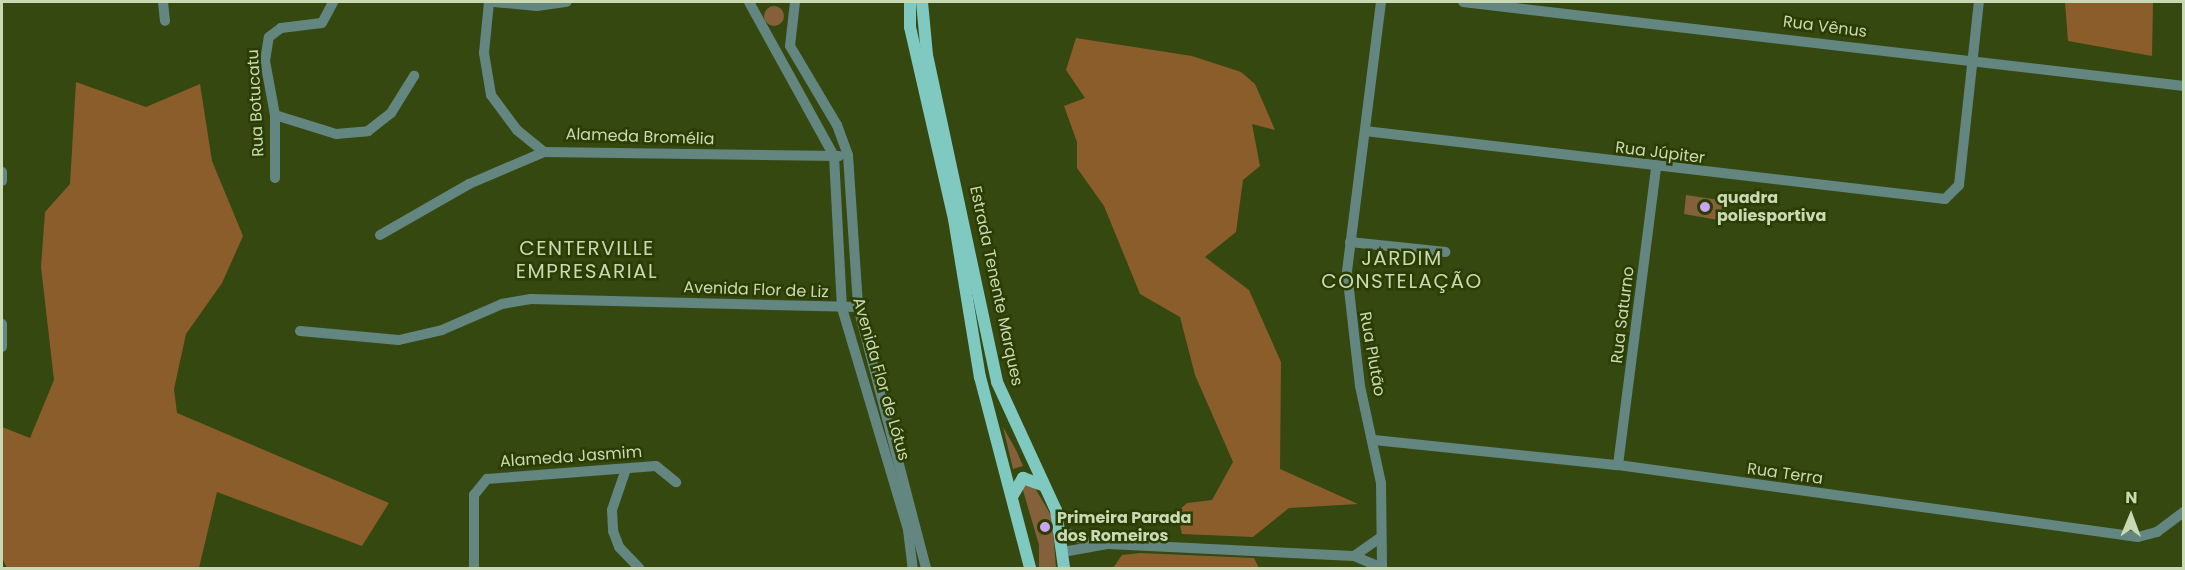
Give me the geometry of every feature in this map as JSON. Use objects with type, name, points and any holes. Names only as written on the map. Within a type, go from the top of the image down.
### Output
[{"type":"main road","name":"Estrada Tenente Marques","points":[[910,2],[915,58],[951,208],[980,377],[1028,568]]},
{"type":"main road","name":"Estrada Tenente Marques","points":[[922,2],[927,56],[997,382],[1045,488],[1061,531],[1064,568]]},
{"type":"main road","points":[[1012,497],[1023,478],[1045,488]]},
{"type":"street","points":[[163,2],[165,21]]},
{"type":"street","name":"Rua Botucatu","points":[[275,178],[275,115],[265,61],[268,37],[281,27],[322,23],[333,2]]},
{"type":"street","points":[[489,2],[484,53],[491,95],[517,130],[544,152]]},
{"type":"street","points":[[494,2],[537,6],[567,2]]},
{"type":"street","name":"Avenida Flor de Lótus","points":[[748,2],[834,156],[842,308],[908,530],[913,568]]},
{"type":"street","name":"Avenida Flor de Lótus","points":[[795,2],[790,46],[837,125],[848,155],[858,307],[926,568]]},
{"type":"street","name":"Rua Plutão","points":[[1381,2],[1350,242],[1347,297],[1374,440],[1382,568]]},
{"type":"street","name":"Rua Vênus","points":[[1463,2],[1557,6],[2184,86]]},
{"type":"street","points":[[1971,60],[1979,2]]},
{"type":"street","name":"Rua Júpiter","points":[[1365,131],[1919,199],[1952,197],[1959,185],[1971,60]]},
{"type":"street","points":[[275,115],[336,135],[368,132],[391,113],[414,76]]},
{"type":"street","name":"Alameda Bromélia","points":[[380,235],[469,184],[544,152],[848,155]]},
{"type":"street","name":"Rua Saturno","points":[[1618,465],[1656,168]]},
{"type":"street","points":[[2,172],[2,181]]},
{"type":"street","points":[[1350,242],[1445,252]]},
{"type":"street","name":"Avenida Flor de Liz","points":[[300,331],[354,340],[399,340],[442,330],[502,303],[531,299],[858,307]]},
{"type":"street","points":[[2,324],[2,347]]},
{"type":"street","name":"Rua Terra","points":[[1374,440],[1618,465],[2138,537],[2157,532],[2184,512]]},
{"type":"street","name":"Alameda Jasmim","points":[[474,568],[473,505],[480,483],[497,476],[656,466],[676,482]]},
{"type":"street","points":[[626,469],[612,510],[614,531],[619,547],[639,568]]},
{"type":"street","points":[[1061,531],[1071,538],[1108,544],[1354,556],[1382,568]]},
{"type":"street","points":[[1354,556],[1381,537]]},
{"type":"street","points":[[1063,552],[1108,544]]},
{"type":"shaded area","points":[[2065,2],[2153,2],[2152,56],[2068,41]]},
{"type":"shaded area","points":[[774,6],[781,9],[784,16],[781,23],[774,26],[767,23],[764,16],[767,9]]},
{"type":"shaded area","points":[[1076,38],[1192,56],[1241,72],[1255,84],[1275,130],[1252,124],[1260,166],[1243,180],[1236,232],[1205,257],[1249,290],[1281,362],[1280,469],[1358,504],[1289,508],[1253,537],[1182,534],[1177,512],[1187,503],[1212,500],[1233,462],[1195,375],[1180,317],[1140,294],[1104,206],[1077,168],[1077,142],[1064,106],[1085,98],[1066,70]]},
{"type":"shaded area","points":[[76,82],[146,107],[200,84],[212,161],[243,236],[222,283],[186,334],[174,389],[177,413],[389,503],[362,546],[217,492],[199,568],[7,568],[2,558],[2,427],[30,438],[54,380],[41,267],[45,212],[70,184]]},
{"type":"shaded area","name":"quadra poliesportiva","points":[[1686,195],[1726,201],[1724,221],[1684,214]]},
{"type":"shaded area","points":[[1003,427],[1016,450],[1023,466],[1013,469]]},
{"type":"shaded area","points":[[1032,483],[1052,517],[1056,568],[1039,568],[1039,545],[1022,487]]},
{"type":"shaded area","points":[[1140,553],[1254,558],[1259,568],[1113,568],[1122,555]]},
{"type":"place","name":"quadra poliesportiva","points":[[1705,207]]},
{"type":"place","name":"Primeira Parada dos Romeiros","points":[[1045,527]]},
{"type":"district","name":"CENTERVILLE EMPRESARIAL","points":[[587,260]]},
{"type":"district","name":"JARDIM CONSTELAÇÃO","points":[[1402,270]]}]
